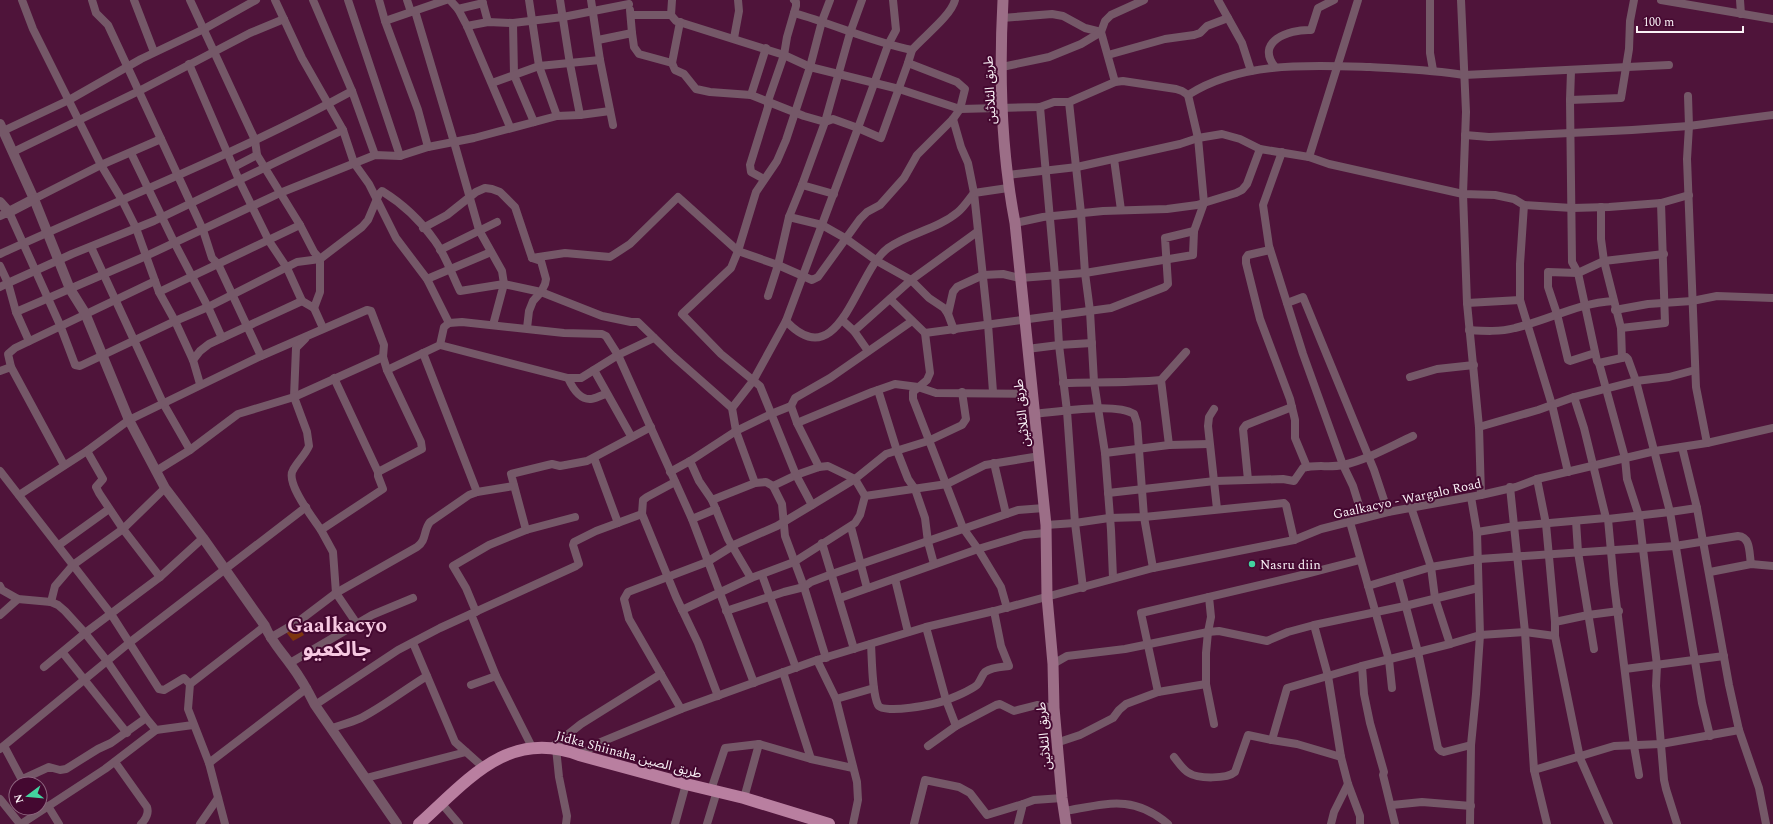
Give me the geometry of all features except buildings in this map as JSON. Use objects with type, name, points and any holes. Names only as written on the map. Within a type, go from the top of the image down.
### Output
[{"type":"main road","name":"طريق الثلاثين","points":[[1003,0],[1000,32],[1008,188],[1015,223],[1026,321],[1027,349],[1040,456],[1046,529],[1047,596],[1056,743],[1066,824]]},
{"type":"main road","name":"Jidka Shiinaha طريق الصين","points":[[419,824],[483,767],[514,751],[532,747],[554,748],[686,784],[744,798],[800,820],[829,824]]},
{"type":"street","points":[[22,0],[33,29],[101,165],[122,200],[136,228],[159,292],[175,321],[192,360],[200,384]]},
{"type":"street","points":[[92,0],[96,13],[108,25],[128,66],[203,230],[212,258],[218,264],[261,356]]},
{"type":"street","points":[[134,0],[154,52]]},
{"type":"street","points":[[190,0],[255,140],[257,156],[300,225],[314,252],[320,259],[320,292],[314,308]]},
{"type":"street","points":[[256,0],[204,29],[154,52],[69,100],[2,127],[34,199],[70,289],[85,314],[129,420],[165,488],[203,538],[265,626],[270,638],[290,663],[307,688],[315,704],[397,824]]},
{"type":"street","points":[[275,0],[302,58],[343,130],[354,163],[369,184],[396,238],[427,279],[449,323]]},
{"type":"street","points":[[313,0],[352,91],[375,155]]},
{"type":"street","points":[[348,0],[400,156]]},
{"type":"street","points":[[379,0],[385,21],[418,110],[428,147]]},
{"type":"street","points":[[407,0],[413,12],[454,142],[479,230],[502,271],[504,284],[493,324]]},
{"type":"street","points":[[385,21],[446,0]]},
{"type":"street","points":[[450,0],[458,9],[467,26],[510,127]]},
{"type":"street","points":[[529,0],[539,66],[558,116]]},
{"type":"street","points":[[560,0],[580,115]]},
{"type":"street","points":[[591,0],[600,60],[613,125]]},
{"type":"street","points":[[672,0],[671,15],[674,19],[680,22],[766,48],[810,67],[899,89],[960,109],[1040,107],[1054,102],[1069,102],[1115,82],[1132,82],[1176,89],[1188,95],[1198,138],[1204,202],[1194,231],[1193,255],[1085,273],[1020,278],[1003,274],[983,275],[957,287],[953,292],[948,314]]},
{"type":"street","points":[[734,38],[738,0]]},
{"type":"street","points":[[764,179],[751,172],[750,165],[768,107],[768,101],[784,55],[787,37],[796,6],[796,2],[794,0]]},
{"type":"street","points":[[812,505],[796,475],[760,386],[721,354],[682,314],[731,268],[738,251],[756,192],[777,161],[796,112],[822,21],[830,0]]},
{"type":"street","points":[[768,296],[778,265],[789,217],[825,122],[850,33],[862,0]]},
{"type":"street","points":[[732,408],[753,381],[786,321],[888,45],[896,30],[893,0]]},
{"type":"street","points":[[680,22],[672,63],[675,70],[684,74],[696,89],[726,94],[751,95],[825,122],[833,120],[858,128],[881,138],[912,50],[920,40],[949,12],[955,0]]},
{"type":"street","points":[[1115,82],[1101,32],[1105,21],[1110,15],[1144,0]]},
{"type":"street","points":[[1218,0],[1242,43],[1251,70]]},
{"type":"street","points":[[1309,158],[1358,0]]},
{"type":"street","points":[[1430,0],[1430,53],[1433,70]]},
{"type":"street","points":[[1461,0],[1465,135],[1463,194],[1467,304],[1479,427],[1481,495]]},
{"type":"street","points":[[1570,100],[1622,98],[1634,0]]},
{"type":"street","points":[[1661,0],[1773,19]]},
{"type":"street","points":[[1740,0],[1741,14]]},
{"type":"street","points":[[1275,67],[1269,59],[1268,54],[1268,49],[1272,43],[1283,34],[1310,30],[1318,8],[1329,1]]},
{"type":"street","points":[[458,9],[483,2],[488,22]]},
{"type":"street","points":[[467,26],[488,22],[513,23],[563,16],[592,11],[628,2],[631,15],[634,47],[639,54],[672,63]]},
{"type":"street","points":[[794,13],[822,21],[850,33],[888,45],[912,50]]},
{"type":"street","points":[[1002,18],[1052,14],[1063,16],[1085,28],[1101,32]]},
{"type":"street","points":[[631,15],[671,15]]},
{"type":"street","points":[[1108,55],[1165,39],[1200,33],[1207,26],[1228,18]]},
{"type":"street","points":[[13,152],[139,91],[213,51],[250,33],[284,19]]},
{"type":"street","points":[[513,23],[514,75],[534,122]]},
{"type":"street","points":[[1002,67],[1049,57],[1081,44],[1101,32]]},
{"type":"street","points":[[598,40],[632,33]]},
{"type":"street","points":[[751,95],[766,48]]},
{"type":"street","points":[[492,83],[539,66],[600,60]]},
{"type":"street","points":[[532,258],[566,253],[610,257],[630,244],[678,197],[738,251],[803,274],[812,280],[818,277],[845,238],[867,212],[880,205],[904,178],[917,155],[953,120],[960,109],[964,89],[957,82],[908,63]]},
{"type":"street","points":[[189,64],[252,207],[269,240],[287,268],[302,300],[314,308],[323,328]]},
{"type":"street","points":[[1188,95],[1210,83],[1251,70],[1275,67],[1338,66],[1433,70],[1464,74],[1571,71],[1669,65]]},
{"type":"street","points":[[1571,71],[1570,133],[1572,262],[1578,272],[1596,361],[1599,363],[1625,458],[1628,479],[1639,516],[1657,664],[1656,686],[1666,789],[1677,824]]},
{"type":"street","points":[[0,254],[228,153],[352,91]]},
{"type":"street","points":[[1688,96],[1689,126],[1687,160],[1695,370],[1699,409],[1707,443]]},
{"type":"street","points":[[1069,102],[1077,167],[1085,273],[1090,311],[1094,382],[1105,453],[1113,578]]},
{"type":"street","points":[[1040,107],[1055,275],[1059,345],[1067,411],[1083,588]]},
{"type":"street","points":[[16,312],[146,256],[280,193],[375,155],[400,156],[428,147],[558,116],[610,111]]},
{"type":"street","points":[[1465,135],[1489,137],[1689,126],[1773,115]]},
{"type":"street","points":[[953,120],[961,147],[968,163],[974,193],[988,324],[993,392]]},
{"type":"street","points":[[0,287],[162,217],[343,130]]},
{"type":"street","points":[[1008,175],[1077,167],[1180,144],[1198,138],[1222,134],[1240,139],[1260,148],[1463,194],[1495,195],[1514,199],[1524,205],[1572,208],[1601,207],[1661,203],[1688,195]]},
{"type":"street","points":[[4,214],[101,165],[161,139]]},
{"type":"street","points":[[1015,223],[1050,216],[1081,213],[1167,209],[1192,206],[1236,193],[1242,190],[1247,184],[1260,148]]},
{"type":"street","points":[[1282,152],[1263,205],[1270,250],[1303,354],[1343,466],[1353,486],[1363,518]]},
{"type":"street","points":[[131,153],[222,338]]},
{"type":"street","points":[[234,167],[257,156]]},
{"type":"street","points":[[1114,159],[1121,210]]},
{"type":"street","points":[[802,185],[834,194]]},
{"type":"street","points":[[424,228],[447,215],[476,192],[485,188],[500,192],[509,199],[515,207],[532,258],[541,262],[546,280],[544,287],[533,301],[529,311],[527,328]]},
{"type":"street","points":[[786,321],[793,329],[803,335],[819,338],[833,331],[842,320],[876,261],[887,248],[956,214],[974,193],[1008,188]]},
{"type":"street","points":[[0,202],[4,214],[23,243],[60,325],[75,365],[80,366],[208,307],[297,262],[320,259],[362,227],[368,220],[378,194],[382,191],[392,196],[411,212],[424,228],[440,250],[460,291],[504,284],[541,292],[602,316],[638,322],[732,408],[736,431],[755,483]]},
{"type":"street","points":[[1621,328],[1665,323],[1664,254],[1661,203]]},
{"type":"street","points":[[1524,205],[1520,264],[1520,300],[1529,324],[1552,405],[1568,472]]},
{"type":"street","points":[[1601,207],[1601,239],[1604,261],[1615,310],[1621,328],[1622,358]]},
{"type":"street","points":[[789,217],[822,225],[845,238],[876,261],[911,280],[929,298],[944,308],[954,330]]},
{"type":"street","points":[[440,250],[497,222]]},
{"type":"street","points":[[159,292],[300,225]]},
{"type":"street","points":[[925,333],[988,324],[1026,321],[1117,306],[1165,287],[1168,284],[1165,238],[1194,231]]},
{"type":"street","points":[[854,331],[911,280],[977,232]]},
{"type":"street","points":[[91,247],[163,403],[190,450]]},
{"type":"street","points":[[1270,250],[1248,255],[1246,258],[1246,263],[1260,319],[1292,407],[1295,438],[1307,467]]},
{"type":"street","points":[[427,279],[491,252]]},
{"type":"street","points":[[1595,353],[1569,361],[1558,314],[1548,287],[1548,272],[1578,272],[1604,261],[1664,254]]},
{"type":"street","points":[[0,266],[8,283],[16,312],[30,341]]},
{"type":"street","points":[[64,465],[11,367],[8,357],[9,352],[60,325],[116,301],[155,281]]},
{"type":"street","points":[[1615,310],[1648,304],[1692,301],[1717,296],[1773,298]]},
{"type":"street","points":[[1287,303],[1304,297],[1368,457],[1388,512]]},
{"type":"street","points":[[890,299],[925,333],[930,373],[927,380],[913,392],[913,399],[963,528],[978,549],[1001,587],[1007,608]]},
{"type":"street","points":[[192,360],[203,348],[302,300]]},
{"type":"street","points":[[1467,304],[1520,300]]},
{"type":"street","points":[[1469,330],[1507,330],[1585,305],[1613,301]]},
{"type":"street","points":[[19,495],[87,451],[129,420],[200,384],[261,356],[323,328],[370,310],[384,345],[383,357],[387,370],[421,442],[422,449],[378,472]]},
{"type":"street","points":[[842,320],[854,331],[868,351]]},
{"type":"street","points":[[670,472],[690,462],[736,431],[791,406],[795,398],[830,378],[912,321]]},
{"type":"street","points":[[440,345],[444,326],[449,323],[462,322],[493,324],[564,333],[602,334],[606,336],[618,355],[692,519],[754,683]]},
{"type":"street","points":[[308,336],[296,348],[294,397],[306,432],[309,446],[293,470],[291,476],[295,488],[333,552],[336,593],[357,624]]},
{"type":"street","points":[[387,370],[440,345],[568,378],[580,378],[618,355],[654,338]]},
{"type":"street","points":[[1027,349],[1059,345],[1092,344]]},
{"type":"street","points":[[1064,383],[1132,383],[1162,380],[1186,352]]},
{"type":"street","points":[[423,354],[477,492]]},
{"type":"street","points":[[156,471],[190,450],[238,414],[294,397],[383,357]]},
{"type":"street","points":[[1599,363],[1627,358],[1636,381],[1670,512],[1694,659],[1710,736]]},
{"type":"street","points":[[1410,377],[1437,369],[1474,365]]},
{"type":"street","points":[[0,371],[11,367]]},
{"type":"street","points":[[594,370],[606,394],[631,436]]},
{"type":"street","points":[[1479,427],[1574,397],[1636,381],[1669,377],[1695,370]]},
{"type":"street","points":[[321,530],[383,489],[378,472],[334,378]]},
{"type":"street","points":[[568,378],[574,390],[585,398],[590,400],[606,394]]},
{"type":"street","points":[[1162,380],[1169,445]]},
{"type":"street","points":[[797,423],[895,384],[918,387],[936,392],[1033,394]]},
{"type":"street","points":[[878,390],[897,451],[908,479],[915,489],[924,518],[934,564]]},
{"type":"street","points":[[681,709],[629,619],[624,599],[628,592],[707,562],[732,547],[812,505],[855,479],[881,457],[928,441],[964,423],[966,419],[962,392]]},
{"type":"street","points":[[1574,397],[1584,428],[1607,518],[1634,746],[1639,775]]},
{"type":"street","points":[[791,406],[797,423],[819,467]]},
{"type":"street","points":[[1248,480],[1243,429],[1246,425],[1292,407]]},
{"type":"street","points":[[1034,414],[1099,408],[1124,410],[1134,414],[1137,423],[1144,516],[1154,568]]},
{"type":"street","points":[[1214,409],[1209,417],[1209,444],[1215,481],[1217,509]]},
{"type":"street","points":[[526,530],[511,474],[552,464],[566,465],[587,461],[631,436],[651,427]]},
{"type":"street","name":"Gaalkacyo - Wargalo Road","points":[[579,755],[602,742],[681,709],[817,660],[926,627],[1007,608],[1154,568],[1294,540],[1321,529],[1388,512],[1481,495],[1537,479],[1593,467],[1655,451],[1707,443],[1773,428]]},
{"type":"street","points":[[1108,493],[1215,481],[1283,479],[1294,481],[1300,470],[1307,467],[1343,466],[1368,457],[1413,436]]},
{"type":"street","points":[[1105,453],[1169,445],[1209,444]]},
{"type":"street","points":[[1682,447],[1698,508],[1724,656],[1739,730],[1759,788],[1766,824]]},
{"type":"street","points":[[87,451],[103,478],[96,487],[123,529],[160,577]]},
{"type":"street","points":[[865,496],[947,484],[984,465],[1040,456]]},
{"type":"street","points":[[594,458],[618,523]]},
{"type":"street","points":[[690,462],[699,481],[712,500],[732,547],[751,578]]},
{"type":"street","points":[[994,463],[1006,514]]},
{"type":"street","points":[[682,610],[720,594],[751,578],[794,562],[822,543],[851,527],[860,515],[865,496],[855,479],[833,468],[819,467],[796,475],[773,486]]},
{"type":"street","points":[[0,471],[112,614],[159,689],[164,690],[184,678],[190,684]]},
{"type":"street","points":[[1537,479],[1546,524],[1555,617],[1555,636],[1580,758],[1609,824]]},
{"type":"street","points":[[675,482],[643,500],[642,514],[668,578],[698,643],[718,696]]},
{"type":"street","points":[[712,500],[755,483],[766,482],[773,486],[782,504],[785,536],[804,587],[826,658]]},
{"type":"street","points":[[270,638],[299,621],[336,593],[417,547],[422,543],[427,526],[430,522],[469,495],[477,492],[514,486]]},
{"type":"street","points":[[1510,487],[1525,632],[1534,770],[1547,824]]},
{"type":"street","points":[[50,602],[55,586],[73,565],[123,529],[165,488]]},
{"type":"street","points":[[1470,824],[1471,745],[1480,635],[1478,588],[1479,559],[1477,532],[1471,496]]},
{"type":"street","points":[[840,598],[934,564],[1024,535],[1076,523],[1109,518],[1284,503],[1286,505],[1294,540]]},
{"type":"street","points":[[146,718],[126,733],[66,769],[60,770],[49,767],[25,778],[20,778],[2,747],[129,643],[306,507]]},
{"type":"street","points":[[1411,507],[1431,567],[1435,598],[1450,644]]},
{"type":"street","points":[[726,611],[770,596],[804,587],[832,574],[1018,510],[1044,508]]},
{"type":"street","points":[[1477,532],[1514,526],[1639,516],[1698,508]]},
{"type":"street","points":[[59,545],[109,509]]},
{"type":"street","points":[[692,519],[716,509]]},
{"type":"street","points":[[315,704],[398,650],[413,644],[440,628],[576,566],[579,564],[573,545],[574,542],[586,535],[642,514]]},
{"type":"street","points":[[532,747],[496,676],[473,613],[466,588],[453,566],[490,545],[526,530],[575,517]]},
{"type":"street","points":[[1576,521],[1578,552],[1594,649]]},
{"type":"street","points":[[1350,522],[1360,560],[1377,611],[1389,660],[1392,688]]},
{"type":"street","points":[[851,527],[867,588]]},
{"type":"street","points":[[1368,586],[1431,567],[1479,559],[1675,546],[1738,536],[1743,536],[1747,539],[1751,564]]},
{"type":"street","points":[[44,668],[86,633],[160,577],[203,538]]},
{"type":"street","points":[[822,543],[840,598],[854,649]]},
{"type":"street","points":[[1158,692],[1141,612],[1360,560]]},
{"type":"street","points":[[1710,572],[1751,564],[1773,566]]},
{"type":"street","points":[[762,575],[796,668]]},
{"type":"street","points":[[1398,576],[1418,652],[1438,748],[1444,752],[1471,745]]},
{"type":"street","points":[[895,579],[908,632]]},
{"type":"street","points":[[1052,664],[1067,656],[1125,649],[1147,643],[1208,632],[1219,631],[1267,641],[1288,632],[1314,625],[1405,606],[1478,588]]},
{"type":"street","points":[[1,589],[18,599],[50,602],[65,611],[86,633],[156,730]]},
{"type":"street","points":[[1209,597],[1211,616],[1206,653],[1206,684],[1214,724]]},
{"type":"street","points":[[290,663],[372,615],[413,598]]},
{"type":"street","points":[[0,615],[18,599]]},
{"type":"street","points":[[870,644],[874,688],[878,705],[885,710],[908,708],[946,700],[976,685],[985,673],[998,667],[1009,666],[1001,646],[994,611]]},
{"type":"street","points":[[1554,622],[1588,615],[1619,612]]},
{"type":"street","points":[[1314,625],[1328,676],[1341,757],[1348,784],[1360,816],[1360,824]]},
{"type":"street","points":[[225,824],[209,763],[188,709],[190,684],[265,626]]},
{"type":"street","points":[[926,627],[946,700],[956,726]]},
{"type":"street","points":[[1272,740],[1287,688],[1362,666],[1480,635],[1525,632],[1555,636]]},
{"type":"street","points":[[413,644],[455,742],[483,767]]},
{"type":"street","points":[[63,653],[126,733]]},
{"type":"street","points":[[1625,669],[1724,656]]},
{"type":"street","points":[[817,660],[836,699],[857,782],[858,800],[853,824]]},
{"type":"street","points":[[1362,666],[1364,694],[1368,716],[1392,806],[1395,824]]},
{"type":"street","points":[[783,672],[811,759]]},
{"type":"street","points":[[566,824],[567,816],[554,748],[580,724],[661,674]]},
{"type":"street","points":[[332,728],[360,718],[386,704],[404,690],[427,676]]},
{"type":"street","points":[[471,685],[496,676]]},
{"type":"street","points":[[1056,743],[1080,735],[1113,718],[1126,704],[1158,692],[1206,684]]},
{"type":"street","points":[[209,763],[307,688]]},
{"type":"street","points":[[836,699],[874,688]]},
{"type":"street","points":[[928,746],[956,726],[996,705],[1000,704],[1014,710],[1037,705],[1054,708]]},
{"type":"street","points":[[59,824],[48,806],[115,762],[156,730],[193,725]]},
{"type":"street","points":[[1534,770],[1580,758],[1614,746],[1661,744],[1739,730]]},
{"type":"street","points":[[1174,757],[1184,770],[1192,775],[1225,777],[1235,772],[1248,735],[1297,744],[1341,757]]},
{"type":"street","points":[[708,824],[724,748],[759,744],[811,759],[853,768]]},
{"type":"street","points":[[744,798],[759,744]]},
{"type":"street","points":[[366,778],[466,752]]},
{"type":"street","points":[[115,762],[147,807],[147,816],[142,824]]},
{"type":"street","points":[[914,824],[925,780],[959,787],[970,793],[987,816],[1034,800],[1062,798]]},
{"type":"street","points":[[675,824],[686,784]]},
{"type":"street","points":[[1331,824],[1334,812],[1348,784]]},
{"type":"street","points":[[200,824],[218,798]]},
{"type":"street","points":[[0,799],[20,824],[32,816]]},
{"type":"street","points":[[1392,806],[1422,802],[1471,806]]},
{"type":"street","points":[[442,804],[458,824]]},
{"type":"street","points":[[1018,824],[1023,804]]},
{"type":"street","points":[[1064,811],[1109,804],[1138,805],[1155,814],[1168,824]]},
{"type":"shaded area","points":[[298,625],[304,635],[293,641],[286,632]]},
{"type":"place","name":"Nasru diin","points":[[1252,564]]},
{"type":"district","name":"Gaalkacyo جالكعيو","points":[[337,637]]}]
